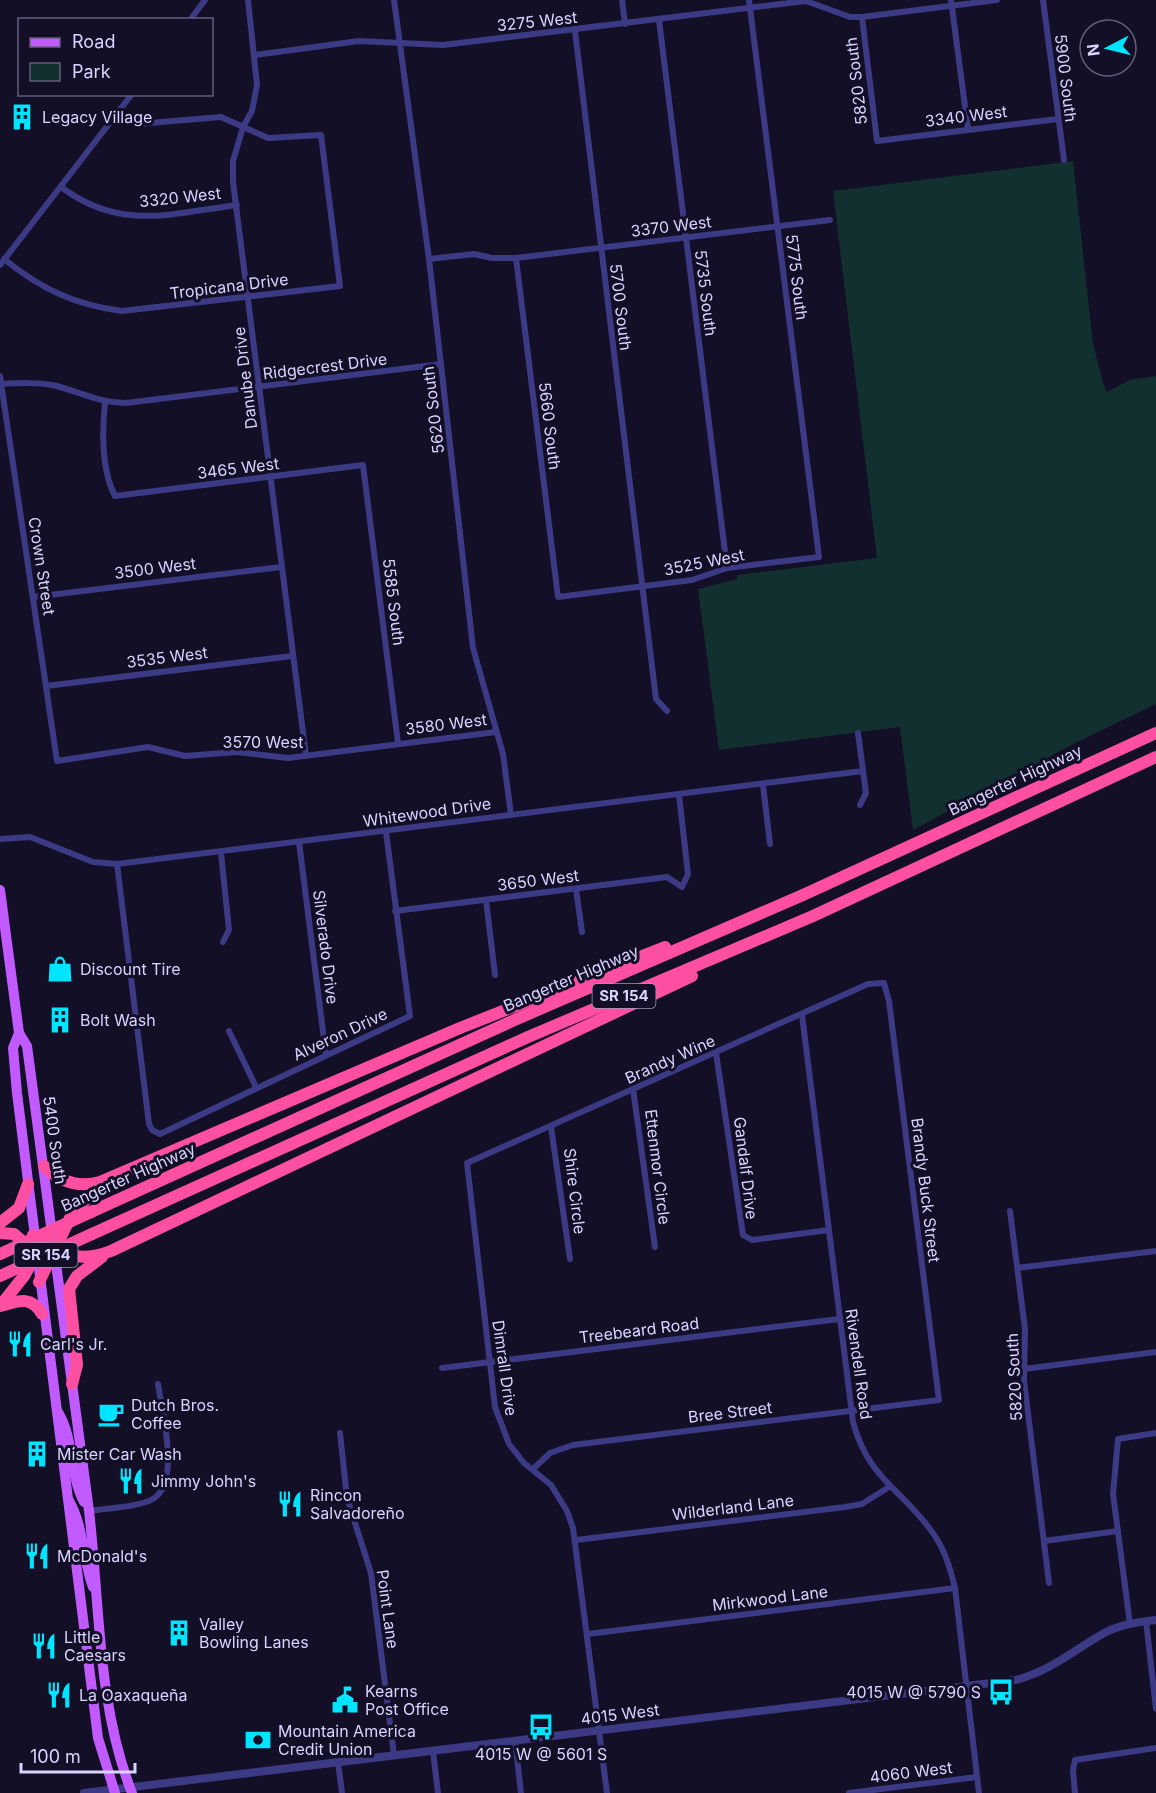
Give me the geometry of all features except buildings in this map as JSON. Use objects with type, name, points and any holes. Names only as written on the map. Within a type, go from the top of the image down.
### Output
[{"type":"highway","name":"Bangerter Highway","points":[[0,1254],[519,1018],[803,896],[1156,733]]},
{"type":"highway","name":"SR 154","points":[[0,1276],[528,1037],[813,916],[1156,757]]},
{"type":"highway","points":[[44,1166],[61,1180],[77,1184],[93,1184],[107,1180],[490,1016],[803,896]]},
{"type":"highway","points":[[39,1238],[55,1249],[73,1256],[89,1258],[111,1251],[466,1085],[771,939],[813,916]]},
{"type":"highway","points":[[39,1282],[66,1224],[80,1204],[107,1180]]},
{"type":"highway","points":[[0,1223],[19,1208],[28,1184]]},
{"type":"highway","points":[[1,1306],[24,1276],[36,1255],[39,1238],[52,1229]]},
{"type":"highway","points":[[0,1233],[14,1234],[58,1273]]},
{"type":"highway","points":[[72,1384],[77,1365],[69,1289],[77,1276],[111,1251]]},
{"type":"highway","points":[[1,1306],[27,1300],[35,1304],[42,1314]]},
{"type":"main road","name":"5400 South","points":[[0,890],[19,1033],[27,1046],[44,1166],[89,1511],[112,1724],[131,1790]]},
{"type":"main road","name":"5400 South","points":[[19,1033],[12,1048],[28,1184],[39,1238]]},
{"type":"main road","points":[[36,1255],[98,1738],[114,1791]]},
{"type":"main road","points":[[54,1408],[65,1425],[72,1449],[77,1488],[89,1511]]},
{"type":"main road","points":[[66,1496],[78,1514],[88,1573],[98,1601]]},
{"type":"street","points":[[192,18],[205,0]]},
{"type":"street","name":"Danube Drive","points":[[248,0],[255,55],[256,98],[243,127],[233,161],[259,388],[306,756]]},
{"type":"street","name":"5620 South","points":[[394,0],[429,260],[473,648],[503,753],[511,815]]},
{"type":"street","points":[[622,0],[625,24]]},
{"type":"street","name":"5775 South","points":[[749,0],[819,557]]},
{"type":"street","name":"3275 West","points":[[255,55],[359,41],[399,45],[443,45],[575,31],[806,1],[828,4],[850,17],[862,17],[952,3],[997,0]]},
{"type":"street","name":"5900 South","points":[[1043,0],[1064,160]]},
{"type":"street","points":[[952,3],[968,129]]},
{"type":"street","name":"5820 South","points":[[862,17],[877,141]]},
{"type":"street","name":"5735 South","points":[[659,20],[727,568]]},
{"type":"street","name":"5700 South","points":[[575,31],[656,699],[667,711]]},
{"type":"street","points":[[2,262],[130,96]]},
{"type":"street","points":[[117,114],[127,121],[138,124],[221,117],[243,127]]},
{"type":"street","name":"3340 West","points":[[877,141],[1058,119]]},
{"type":"street","name":"Tropicana Drive","points":[[2,262],[55,294],[96,308],[122,311],[340,286],[321,135],[268,138],[243,127]]},
{"type":"street","name":"3320 West","points":[[61,187],[96,209],[117,214],[160,215],[237,205]]},
{"type":"street","name":"3370 West","points":[[429,260],[474,254],[492,258],[516,258],[830,219]]},
{"type":"street","name":"5660 South","points":[[516,258],[558,597]]},
{"type":"street","name":"Ridgecrest Drive","points":[[0,384],[33,383],[57,386],[105,403],[259,388],[441,364]]},
{"type":"street","name":"Crown Street","points":[[0,376],[57,761]]},
{"type":"street","name":"3465 West","points":[[105,403],[103,437],[109,479],[115,496],[363,465]]},
{"type":"street","name":"5585 South","points":[[363,465],[398,743]]},
{"type":"street","name":"3525 West","points":[[558,597],[692,580],[727,568],[819,557]]},
{"type":"street","name":"3500 West","points":[[33,597],[281,567]]},
{"type":"street","name":"3535 West","points":[[46,686],[292,656]]},
{"type":"street","name":"3580 West","points":[[398,743],[496,732]]},
{"type":"street","points":[[858,733],[866,793],[860,805]]},
{"type":"street","name":"3570 West","points":[[57,761],[148,747],[196,756],[237,752],[280,758],[398,743]]},
{"type":"street","name":"Whitewood Drive","points":[[0,839],[30,837],[93,862],[117,864],[221,853],[863,771]]},
{"type":"street","points":[[763,785],[770,844]]},
{"type":"street","name":"3650 West","points":[[395,911],[667,877],[682,887],[688,874],[679,795]]},
{"type":"street","name":"Alveron Drive","points":[[117,864],[149,1124],[152,1130],[160,1134],[410,1016],[386,832]]},
{"type":"street","name":"Silverado Drive","points":[[299,842],[326,1055]]},
{"type":"street","points":[[221,853],[229,930],[223,942]]},
{"type":"street","points":[[576,889],[582,932]]},
{"type":"street","points":[[486,900],[495,975]]},
{"type":"street","name":"Brandy Wine","points":[[467,1163],[868,984],[884,983]]},
{"type":"street","name":"Brandy Buck Street","points":[[884,983],[889,1001],[939,1401]]},
{"type":"street","name":"Rivendell Road","points":[[802,1014],[850,1411],[862,1451],[888,1487],[929,1527],[939,1542],[955,1588],[979,1793]]},
{"type":"street","points":[[229,1031],[256,1087]]},
{"type":"street","name":"Gandalf Drive","points":[[716,1053],[742,1235],[752,1240],[829,1230]]},
{"type":"street","name":"Ettenmor Circle","points":[[633,1089],[655,1248]]},
{"type":"street","name":"Shire Circle","points":[[551,1127],[570,1259]]},
{"type":"street","name":"Dimrall Drive","points":[[467,1163],[495,1407],[502,1432],[516,1454],[558,1495],[567,1511],[576,1540],[608,1793]]},
{"type":"street","name":"5820 South","points":[[1010,1211],[1025,1329],[1024,1369],[1050,1583]]},
{"type":"street","points":[[1017,1268],[1156,1251]]},
{"type":"street","name":"Treebeard Road","points":[[442,1368],[840,1319]]},
{"type":"street","points":[[1024,1369],[1156,1352]]},
{"type":"street","points":[[89,1511],[151,1501],[165,1488],[168,1468],[158,1384]]},
{"type":"street","name":"Bree Street","points":[[532,1468],[550,1453],[573,1445],[939,1401]]},
{"type":"street","name":"Point Lane","points":[[340,1433],[347,1498],[371,1573],[394,1755]]},
{"type":"street","points":[[1130,1624],[1113,1494],[1118,1439],[1156,1433]]},
{"type":"street","name":"Wilderland Lane","points":[[576,1540],[862,1504],[888,1487]]},
{"type":"street","points":[[1044,1541],[1118,1531]]},
{"type":"street","name":"Mirkwood Lane","points":[[588,1634],[955,1588]]},
{"type":"street","name":"4015 West","points":[[84,1793],[131,1790],[433,1750],[966,1687],[1036,1675],[1106,1632],[1130,1624],[1156,1620]]},
{"type":"street","points":[[1146,1621],[1156,1709]]},
{"type":"street","points":[[515,1740],[521,1793]]},
{"type":"street","points":[[1075,1793],[1073,1770],[1076,1760],[1156,1748]]},
{"type":"street","points":[[433,1750],[438,1793]]},
{"type":"street","points":[[338,1762],[342,1793]]},
{"type":"street","name":"4060 West","points":[[849,1793],[885,1791],[977,1777]]},
{"type":"green space","points":[[1073,161],[1093,344],[1104,386],[1107,392],[1130,380],[1156,376],[1156,704],[1073,744],[913,830],[900,727],[719,750],[698,589],[737,579],[737,575],[877,558],[833,191]]},
{"type":"place","name":"Legacy Village","points":[[22,117]]},
{"type":"place","name":"Discount Tire","points":[[60,969]]},
{"type":"place","name":"Bolt Wash","points":[[60,1020]]},
{"type":"place","name":"Carl's Jr.","points":[[20,1344]]},
{"type":"place","name":"Dutch Bros. Coffee","points":[[111,1414]]},
{"type":"place","name":"Mister Car Wash","points":[[37,1454]]},
{"type":"place","name":"Jimmy John's","points":[[131,1481]]},
{"type":"place","name":"Rincon Salvadoreño","points":[[290,1504]]},
{"type":"place","name":"McDonald's","points":[[37,1556]]},
{"type":"place","name":"Valley Bowling Lanes","points":[[179,1633]]},
{"type":"place","name":"Little Caesars","points":[[44,1646]]},
{"type":"place","name":"4015 W @ 5790 S","points":[[1001,1692]]},
{"type":"place","name":"La Oaxaqueña","points":[[59,1695]]},
{"type":"place","name":"Kearns Post Office","points":[[345,1700]]},
{"type":"place","name":"4015 W @ 5601 S","points":[[541,1727]]},
{"type":"place","name":"Mountain America Credit Union","points":[[258,1740]]}]
